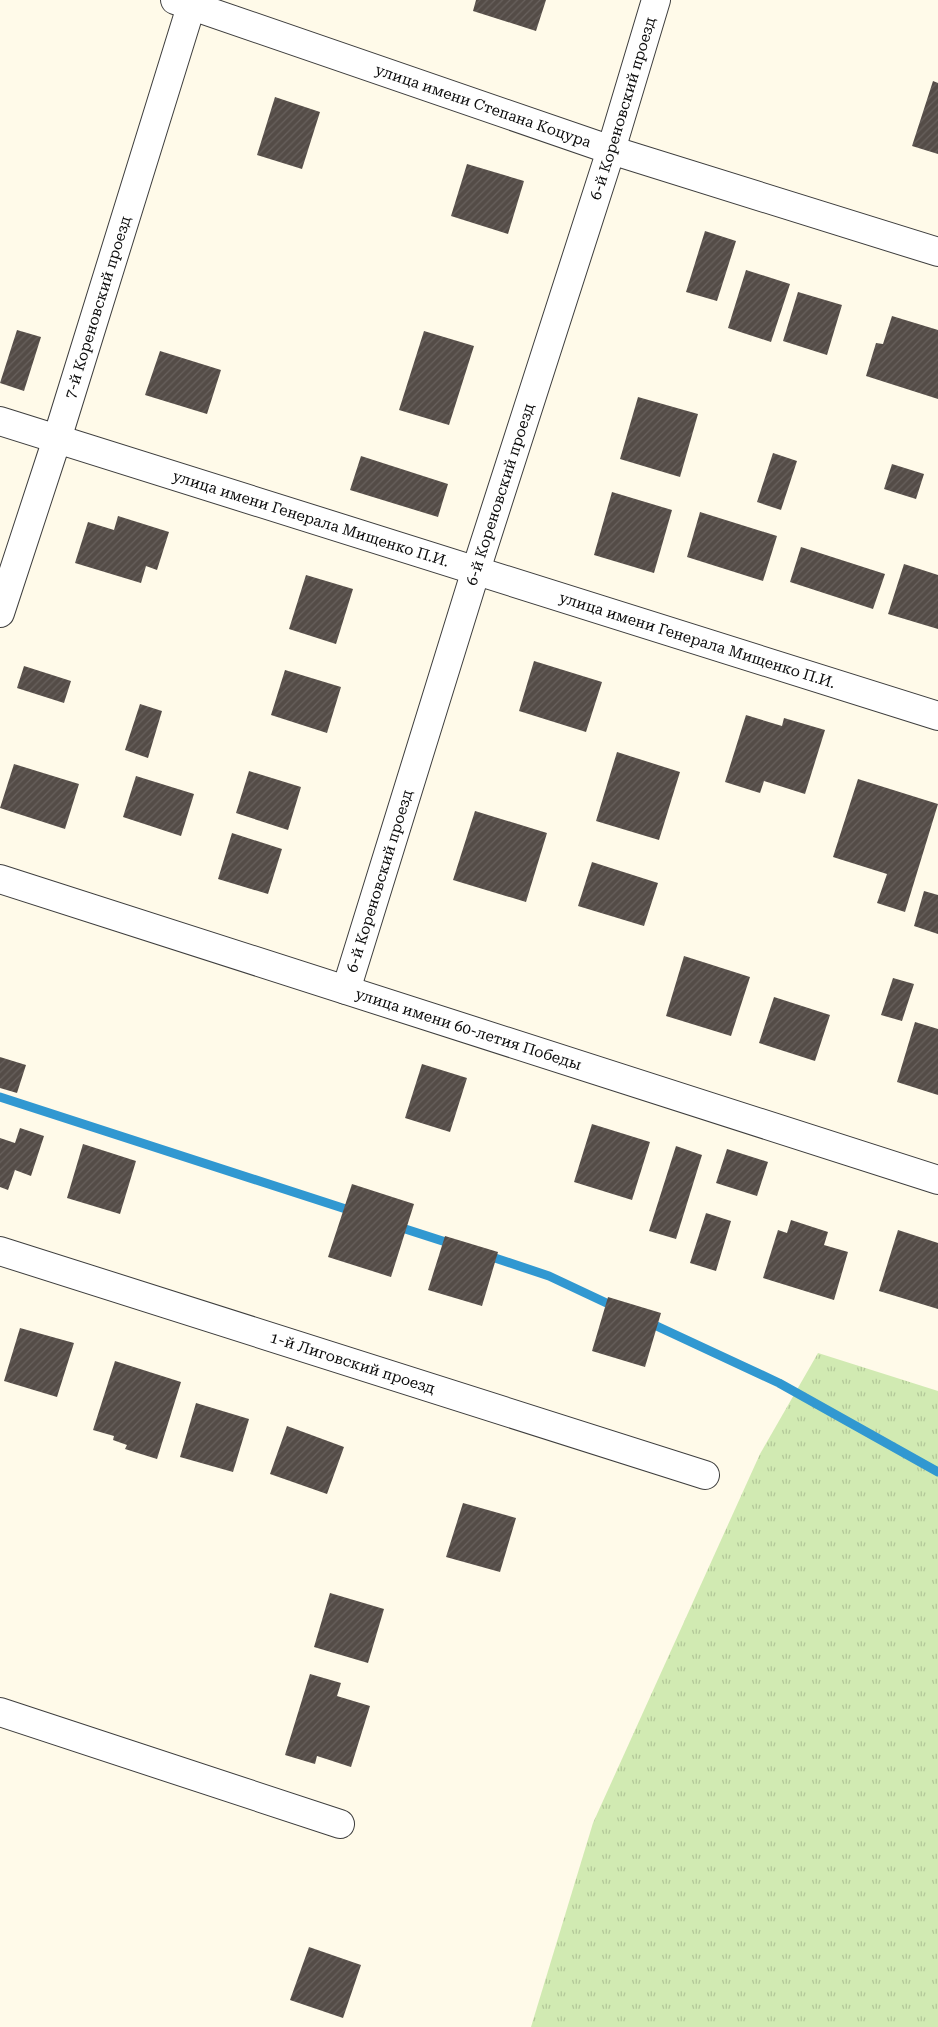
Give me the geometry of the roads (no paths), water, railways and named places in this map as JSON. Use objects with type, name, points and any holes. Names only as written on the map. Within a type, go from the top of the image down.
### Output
[{"type":"street","name":"6-й Кореновский проезд","points":[[346,990],[476,570],[611,150],[656,0]]},
{"type":"street","name":"улица имени Степана Коцура","points":[[186,2],[611,150],[938,252]]},
{"type":"street","name":"7-й Кореновский проезд","points":[[0,613],[57,439],[186,2]]},
{"type":"street","name":"улица имени Генерала Мищенко П.И.","points":[[0,421],[938,716]]},
{"type":"street","name":"улица имени 60-летия Победы","points":[[0,879],[938,1180]]},
{"type":"street","name":"1-й Лиговский проезд","points":[[0,1251],[705,1475]]},
{"type":"street","points":[[0,1712],[340,1824]]},
{"type":"waterway","points":[[0,1097],[355,1212]]},
{"type":"waterway","points":[[396,1226],[455,1245]]},
{"type":"waterway","points":[[486,1255],[549,1276],[615,1307]]},
{"type":"waterway","points":[[648,1322],[779,1383],[938,1472]]}]
